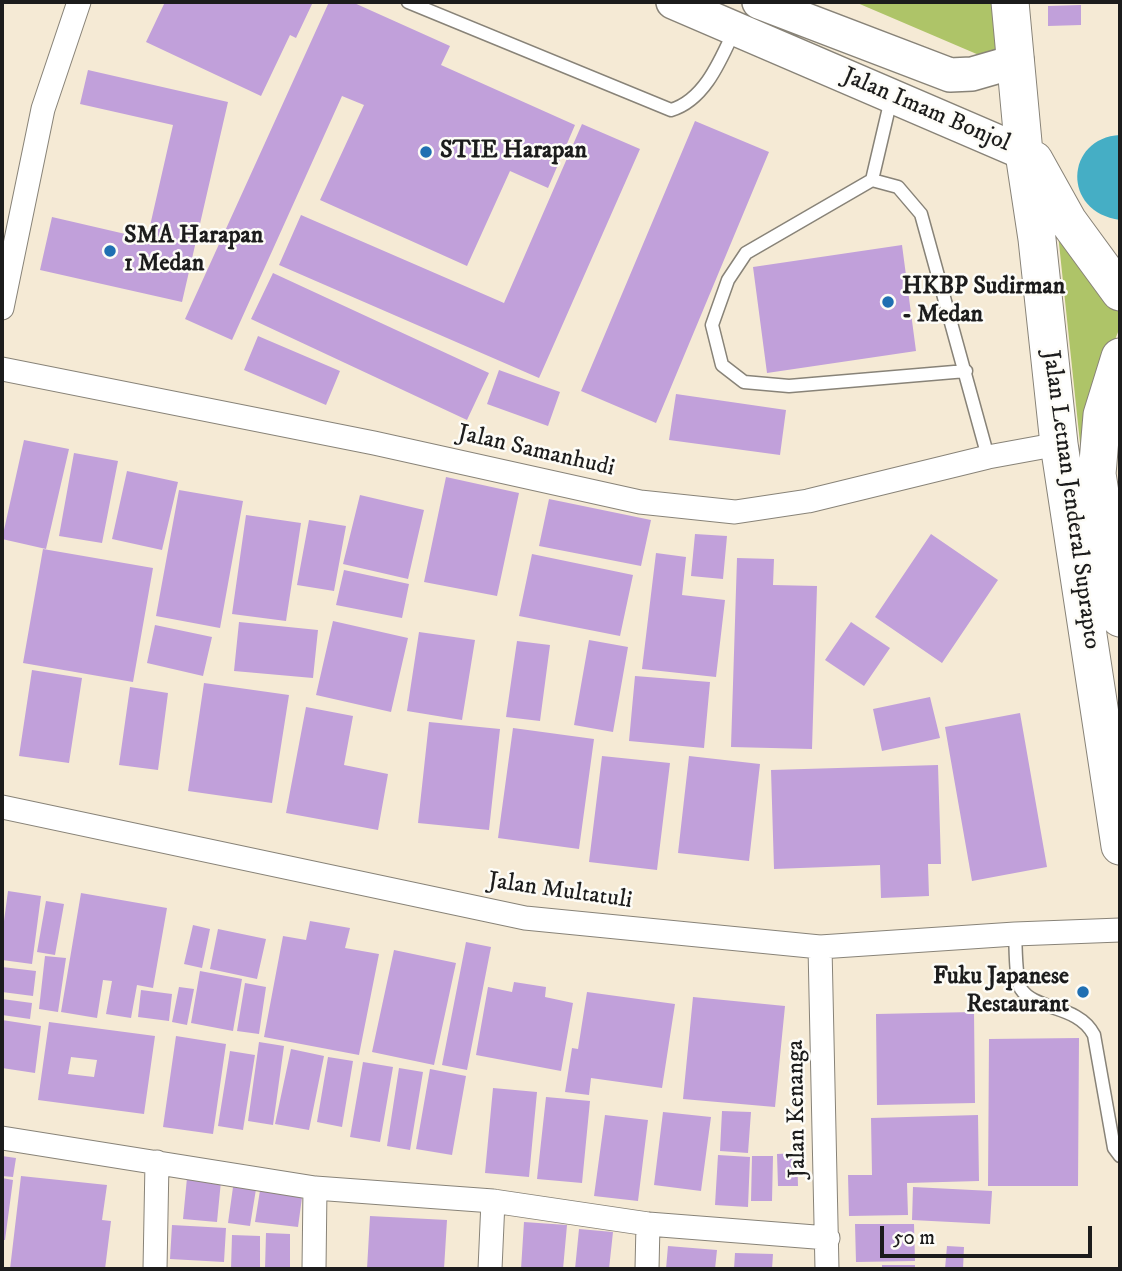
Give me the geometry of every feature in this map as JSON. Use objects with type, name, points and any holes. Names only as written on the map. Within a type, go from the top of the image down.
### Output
[{"type":"main road","name":"Jalan Imam Bonjol","points":[[673,2],[1024,153],[1034,160],[1068,221],[1120,292]]},
{"type":"main road","name":"Jalan Imam Bonjol","points":[[759,2],[950,75],[972,74],[1017,61]]},
{"type":"main road","name":"Jalan Letnan Jenderal Suprapto","points":[[1010,2],[1024,153],[1037,239],[1059,444],[1120,846]]},
{"type":"main road","name":"Jalan Letnan Jenderal Suprapto","points":[[1120,357],[1102,415],[1097,474],[1120,618]]},
{"type":"main road","points":[[1097,474],[1120,447]]},
{"type":"street","points":[[2,308],[43,109],[79,2]]},
{"type":"street","name":"Jalan Samanhudi","points":[[2,369],[361,440],[640,502],[736,512],[808,501],[988,457],[1059,444]]},
{"type":"street","name":"Jalan Multatuli","points":[[2,807],[525,918],[820,947],[1120,930]]},
{"type":"street","name":"Jalan Kenanga","points":[[820,947],[827,1269]]},
{"type":"street","points":[[2,1138],[314,1188],[493,1201],[648,1224],[828,1238]]},
{"type":"street","points":[[155,1269],[157,1162]]},
{"type":"street","points":[[314,1188],[314,1269]]},
{"type":"street","points":[[490,1269],[493,1201]]},
{"type":"street","points":[[647,1269],[648,1224]]},
{"type":"lane","points":[[408,2],[671,110],[685,106],[696,96],[719,63],[735,29]]},
{"type":"lane","points":[[872,180],[892,96]]},
{"type":"lane","points":[[966,372],[789,386],[744,382],[722,365],[712,324],[728,280],[746,253],[872,180],[898,187],[921,214],[966,372],[988,457]]},
{"type":"lane","points":[[1016,934],[1018,982],[1022,991],[1029,997],[1088,1023],[1094,1035],[1114,1148],[1120,1156]]},
{"type":"green space","points":[[855,2],[997,2],[1000,41],[993,53],[986,58]]},
{"type":"green space","points":[[1058,234],[1120,309],[1120,327],[1089,405],[1082,462]]},
{"type":"water","points":[[1120,135],[1120,220],[1101,214],[1087,204],[1077,176],[1080,161],[1088,148],[1102,139]]},
{"type":"building","points":[[165,2],[313,2],[296,38],[290,35],[261,96],[146,42]]},
{"type":"building","points":[[329,2],[352,2],[450,46],[441,65],[575,125],[548,188],[510,171],[467,266],[320,200],[364,105],[342,96],[232,340],[185,319]]},
{"type":"building","points":[[1081,5],[1081,25],[1048,26],[1048,6]]},
{"type":"building","points":[[88,70],[228,102],[182,302],[40,270],[52,217],[147,239],[173,125],[80,104]]},
{"type":"building","points":[[695,121],[769,152],[656,423],[581,391]]},
{"type":"building","points":[[582,124],[640,149],[539,378],[279,265],[301,215],[504,303]]},
{"type":"building","points":[[902,245],[916,351],[767,373],[753,267]]},
{"type":"building","points":[[273,273],[489,373],[467,420],[251,319]]},
{"type":"building","points":[[258,336],[340,371],[326,405],[244,370]]},
{"type":"building","points":[[499,370],[560,392],[548,426],[487,404]]},
{"type":"building","points":[[676,394],[786,410],[780,455],[669,440]]},
{"type":"building","points":[[24,440],[69,449],[46,549],[2,539]]},
{"type":"building","points":[[74,453],[118,461],[102,543],[59,536]]},
{"type":"building","points":[[127,471],[178,482],[162,550],[112,539]]},
{"type":"building","points":[[446,477],[519,493],[497,596],[424,582]]},
{"type":"building","points":[[179,490],[243,501],[220,628],[156,616]]},
{"type":"building","points":[[360,495],[424,510],[408,579],[343,564]]},
{"type":"building","points":[[549,499],[651,520],[641,566],[539,546]]},
{"type":"building","points":[[246,515],[301,523],[286,621],[232,614]]},
{"type":"building","points":[[309,520],[346,526],[334,591],[297,585]]},
{"type":"building","points":[[695,534],[727,536],[723,579],[691,576]]},
{"type":"building","points":[[931,534],[998,580],[942,663],[875,617]]},
{"type":"building","points":[[43,549],[153,568],[133,682],[23,663]]},
{"type":"building","points":[[656,553],[686,557],[682,595],[725,600],[716,677],[642,669]]},
{"type":"building","points":[[532,554],[633,575],[620,636],[519,616]]},
{"type":"building","points":[[737,558],[774,559],[773,585],[817,586],[812,749],[731,747]]},
{"type":"building","points":[[344,570],[409,584],[402,618],[336,605]]},
{"type":"building","points":[[333,621],[408,638],[391,712],[316,695]]},
{"type":"building","points":[[239,622],[318,630],[313,678],[234,671]]},
{"type":"building","points":[[851,622],[890,648],[864,686],[825,660]]},
{"type":"building","points":[[155,625],[212,637],[203,676],[147,663]]},
{"type":"building","points":[[419,632],[475,640],[462,720],[407,711]]},
{"type":"building","points":[[589,640],[628,647],[613,732],[574,725]]},
{"type":"building","points":[[517,641],[550,645],[540,721],[506,717]]},
{"type":"building","points":[[32,670],[82,678],[69,763],[19,756]]},
{"type":"building","points":[[635,676],[710,682],[704,748],[629,741]]},
{"type":"building","points":[[204,683],[289,695],[272,803],[188,791]]},
{"type":"building","points":[[130,687],[168,693],[158,770],[119,765]]},
{"type":"building","points":[[930,697],[940,738],[882,751],[873,709]]},
{"type":"building","points":[[306,707],[353,716],[344,765],[388,774],[378,830],[286,813]]},
{"type":"building","points":[[1020,713],[1047,867],[972,881],[945,727]]},
{"type":"building","points":[[429,722],[500,729],[489,830],[418,823]]},
{"type":"building","points":[[513,728],[594,739],[579,849],[498,838]]},
{"type":"building","points":[[602,756],[670,763],[657,870],[589,862]]},
{"type":"building","points":[[689,756],[760,764],[749,861],[678,853]]},
{"type":"building","points":[[938,765],[941,864],[928,864],[929,896],[881,898],[880,865],[774,869],[771,770]]},
{"type":"building","points":[[8,891],[41,896],[32,964],[2,960]]},
{"type":"building","points":[[81,893],[167,908],[153,988],[137,985],[131,1018],[106,1014],[112,981],[103,980],[97,1018],[61,1012]]},
{"type":"building","points":[[46,901],[64,904],[55,955],[37,952]]},
{"type":"building","points":[[310,921],[350,928],[345,948],[379,954],[359,1055],[264,1037],[283,936],[306,940]]},
{"type":"building","points":[[193,925],[210,929],[202,968],[184,964]]},
{"type":"building","points":[[218,929],[266,939],[257,979],[210,969]]},
{"type":"building","points":[[466,942],[491,947],[467,1070],[442,1065]]},
{"type":"building","points":[[394,950],[456,963],[434,1065],[372,1052]]},
{"type":"building","points":[[45,956],[66,958],[58,1012],[39,1009]]},
{"type":"building","points":[[2,967],[36,971],[33,996],[2,992]]},
{"type":"building","points":[[200,971],[242,979],[233,1031],[191,1023]]},
{"type":"building","points":[[514,982],[546,987],[545,997],[573,1003],[561,1071],[476,1055],[488,987],[512,992]]},
{"type":"building","points":[[245,983],[266,987],[259,1034],[237,1031]]},
{"type":"building","points":[[179,987],[194,989],[187,1025],[172,1022]]},
{"type":"building","points":[[141,990],[172,994],[169,1021],[138,1017]]},
{"type":"building","points":[[587,992],[675,1004],[662,1088],[591,1078],[589,1095],[565,1092],[572,1048],[578,1049]]},
{"type":"building","points":[[693,997],[785,1006],[775,1107],[683,1099]]},
{"type":"building","points":[[2,999],[32,1003],[30,1019],[2,1015]]},
{"type":"building","points":[[974,1012],[975,1103],[877,1105],[876,1014]]},
{"type":"building","points":[[2,1020],[41,1026],[35,1073],[2,1068]]},
{"type":"building","points":[[49,1022],[155,1036],[144,1114],[38,1100]],"holes":[[[71,1057],[97,1060],[94,1077],[68,1074]]]},
{"type":"building","points":[[176,1036],[226,1044],[213,1134],[163,1127]]},
{"type":"building","points":[[1079,1038],[1078,1186],[988,1186],[989,1039]]},
{"type":"building","points":[[259,1042],[284,1046],[273,1125],[248,1121]]},
{"type":"building","points":[[291,1049],[324,1056],[309,1130],[275,1124]]},
{"type":"building","points":[[230,1051],[255,1055],[243,1130],[218,1126]]},
{"type":"building","points":[[328,1057],[353,1061],[342,1127],[317,1122]]},
{"type":"building","points":[[363,1062],[393,1067],[380,1142],[350,1137]]},
{"type":"building","points":[[399,1068],[423,1072],[410,1150],[387,1146]]},
{"type":"building","points":[[430,1069],[466,1076],[452,1155],[416,1149]]},
{"type":"building","points":[[493,1088],[537,1092],[529,1177],[485,1173]]},
{"type":"building","points":[[546,1097],[590,1101],[582,1183],[537,1179]]},
{"type":"building","points":[[722,1111],[751,1112],[748,1153],[720,1151]]},
{"type":"building","points":[[663,1112],[711,1117],[701,1191],[654,1185]]},
{"type":"building","points":[[605,1115],[648,1120],[638,1201],[594,1196]]},
{"type":"building","points":[[978,1115],[979,1181],[907,1183],[908,1215],[849,1216],[848,1175],[872,1175],[871,1118]]},
{"type":"building","points":[[797,1153],[798,1186],[778,1186],[777,1154]]},
{"type":"building","points":[[718,1155],[750,1157],[748,1207],[715,1205]]},
{"type":"building","points":[[2,1156],[16,1158],[13,1177],[2,1176]]},
{"type":"building","points":[[752,1156],[773,1156],[772,1201],[751,1201]]},
{"type":"building","points":[[21,1176],[107,1185],[102,1220],[111,1221],[105,1269],[10,1269]]},
{"type":"building","points":[[2,1178],[13,1180],[5,1240],[2,1240]]},
{"type":"building","points":[[187,1178],[221,1181],[217,1222],[183,1219]]},
{"type":"building","points":[[234,1180],[257,1183],[250,1226],[228,1223]]},
{"type":"building","points":[[261,1184],[303,1190],[298,1227],[255,1222]]},
{"type":"building","points":[[913,1187],[992,1191],[990,1224],[912,1220]]},
{"type":"building","points":[[370,1216],[447,1220],[444,1269],[367,1269]]},
{"type":"building","points":[[524,1222],[567,1225],[563,1269],[521,1269]]},
{"type":"building","points":[[855,1224],[914,1224],[915,1261],[856,1262]]},
{"type":"building","points":[[172,1225],[226,1228],[224,1262],[170,1259]]},
{"type":"building","points":[[579,1229],[613,1232],[609,1269],[575,1269]]},
{"type":"building","points":[[266,1233],[290,1234],[290,1269],[265,1269]]},
{"type":"building","points":[[232,1235],[260,1236],[260,1269],[231,1269]]},
{"type":"building","points":[[668,1246],[717,1250],[715,1269],[666,1269]]},
{"type":"building","points":[[947,1246],[964,1247],[963,1269],[945,1269]]},
{"type":"building","points":[[735,1253],[773,1254],[772,1269],[734,1269]]},
{"type":"building","points":[[882,1265],[915,1265],[915,1269],[882,1269]]},
{"type":"place","name":"STIE Harapan","points":[[426,152]]},
{"type":"place","name":"SMA Harapan 1 Medan","points":[[110,251]]},
{"type":"place","name":"HKBP Sudirman - Medan","points":[[888,302]]},
{"type":"place","name":"Fuku Japanese Restaurant","points":[[1083,992]]}]
